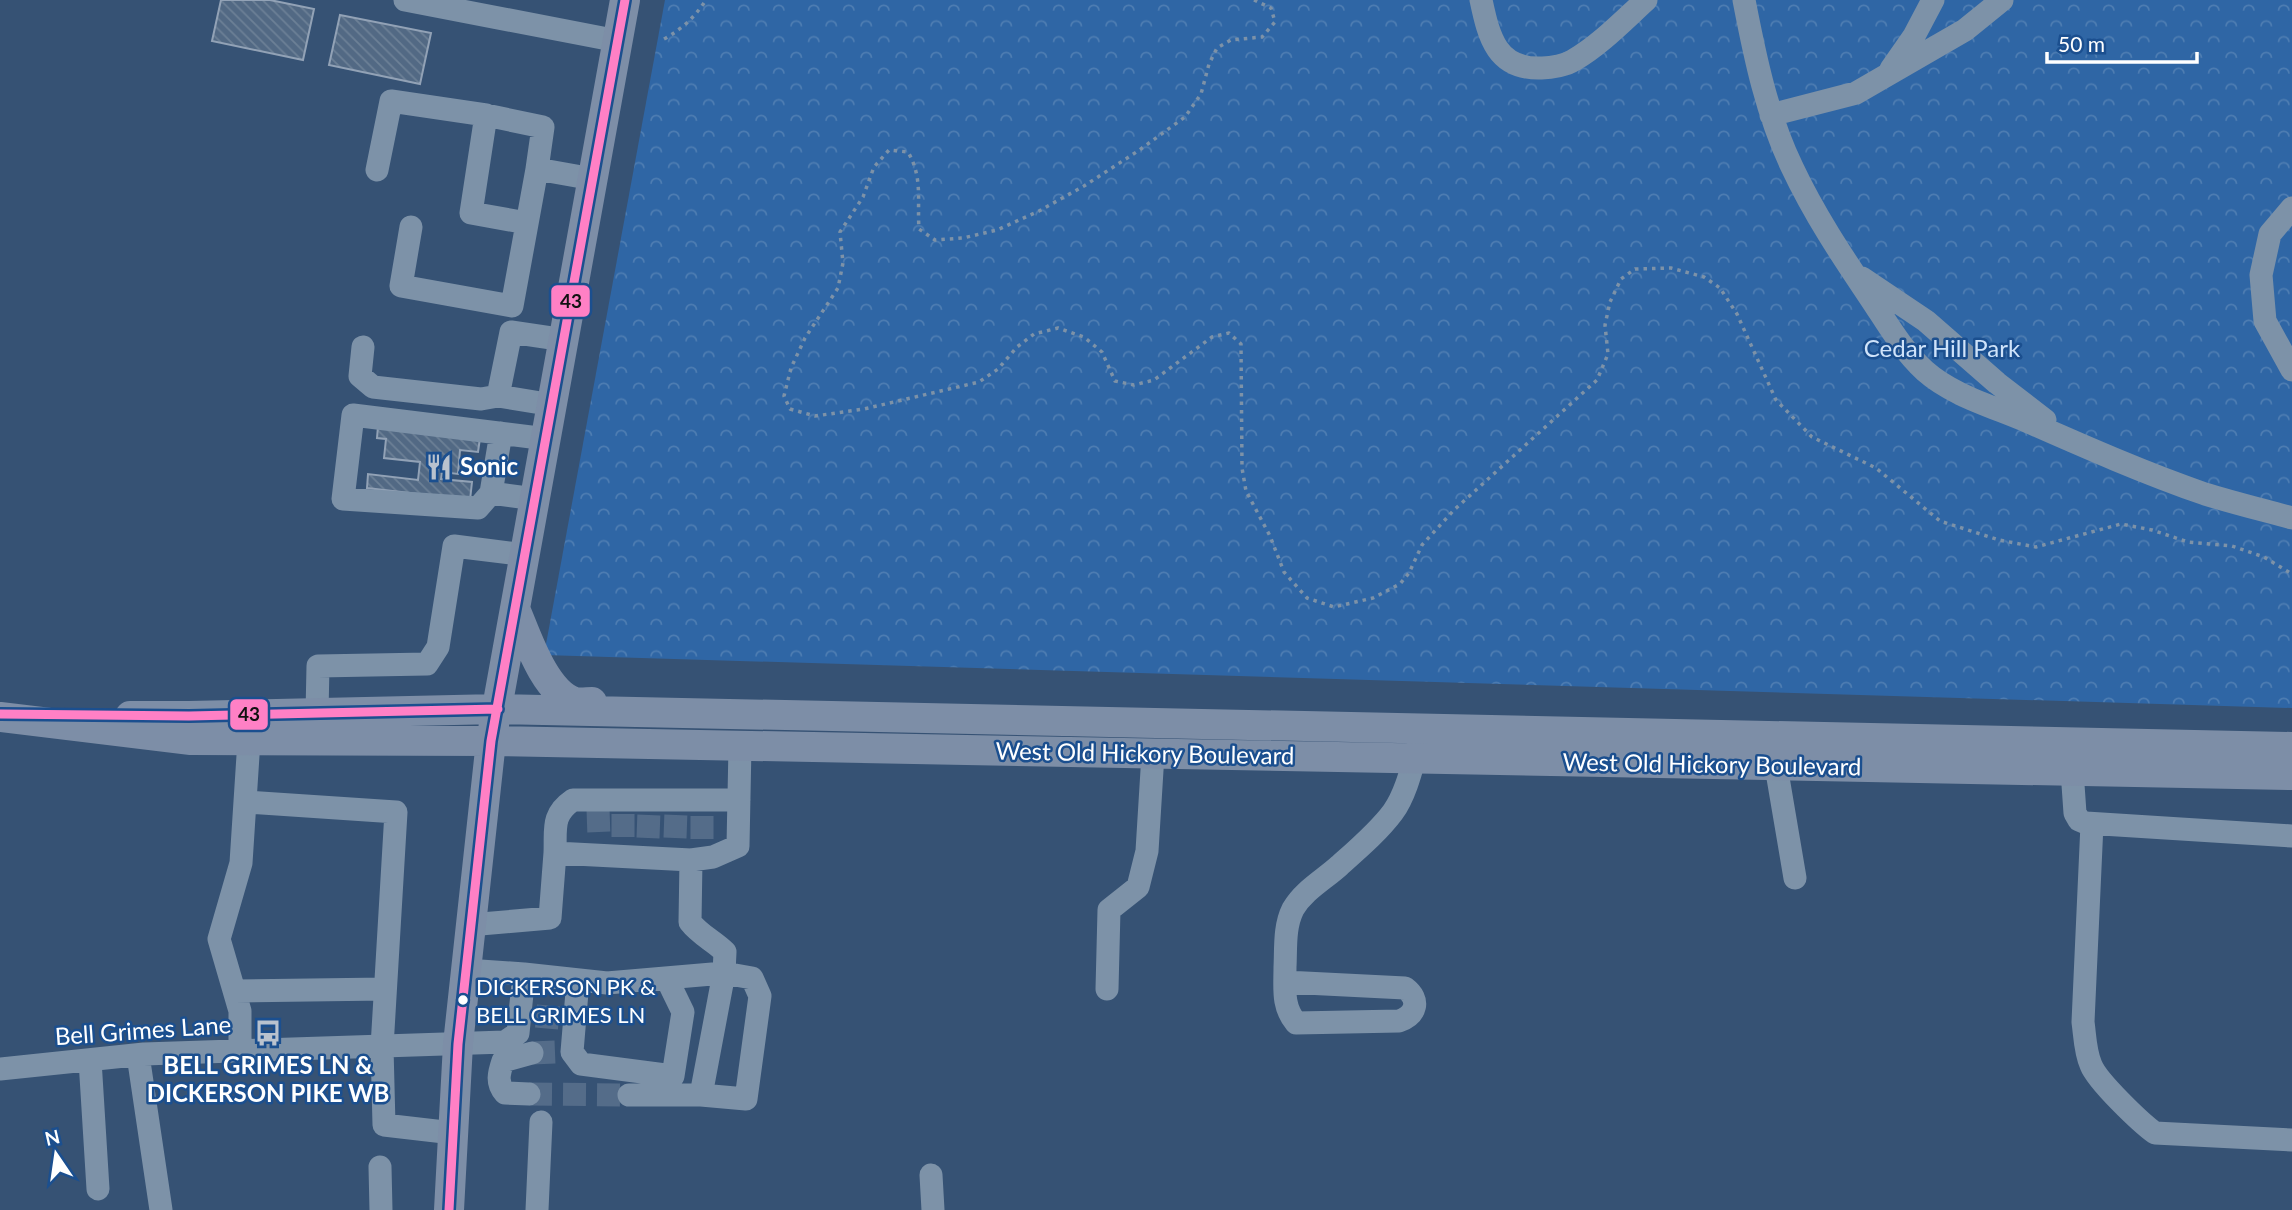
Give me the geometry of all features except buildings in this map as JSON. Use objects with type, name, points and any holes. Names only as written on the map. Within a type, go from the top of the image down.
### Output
[{"type":"main road","points":[[449,1210],[458,1044],[491,741],[625,0]]},
{"type":"main road","points":[[516,611],[542,670],[557,691],[575,702],[709,705],[726,713]]},
{"type":"main road","name":"West Old Hickory Boulevard","points":[[0,716],[189,716],[498,709],[1422,729],[2071,757],[2292,775]]},
{"type":"main road","name":"West Old Hickory Boulevard","points":[[0,716],[191,740],[491,741],[1776,766],[2292,747]]},
{"type":"street","points":[[405,0],[618,40]]},
{"type":"street","points":[[1480,0],[1488,32],[1507,61],[1525,69],[1548,68],[1573,61],[1646,0]]},
{"type":"street","points":[[1744,0],[1754,55],[1771,115],[1791,166],[1813,209],[1851,270],[1924,370],[1965,395],[2081,445],[2205,494],[2292,518]]},
{"type":"street","points":[[1887,75],[1914,36],[1933,0]]},
{"type":"street","points":[[1771,115],[1856,93],[1965,30],[2002,0]]},
{"type":"street","points":[[377,170],[391,101],[486,115],[543,127],[512,306],[401,286],[411,227]]},
{"type":"street","points":[[486,115],[471,213],[527,223]]},
{"type":"street","points":[[537,169],[593,179]]},
{"type":"street","points":[[2292,208],[2270,234],[2261,275],[2265,321],[2292,370]]},
{"type":"street","points":[[1851,270],[1926,321],[1997,383],[2081,445]]},
{"type":"street","points":[[498,396],[511,332],[565,340]]},
{"type":"street","points":[[363,347],[360,376],[373,387],[481,399],[498,396],[553,405]]},
{"type":"street","points":[[501,433],[491,493],[478,508],[344,499],[353,415],[501,433],[547,439]]},
{"type":"street","points":[[491,493],[535,499]]},
{"type":"street","points":[[317,713],[318,666],[427,664],[438,647],[454,546],[526,555]]},
{"type":"street","points":[[1285,982],[1405,988],[1413,994],[1416,1002],[1414,1012],[1398,1021],[1296,1023],[1288,1013],[1285,1003],[1285,982],[1286,930],[1293,910],[1303,896],[1340,866],[1394,811],[1402,795],[1422,729]]},
{"type":"street","points":[[240,1051],[240,1011],[219,939],[241,863],[249,740]]},
{"type":"street","points":[[555,853],[598,846],[689,851],[713,857],[738,846],[740,746]]},
{"type":"street","points":[[1107,989],[1109,910],[1138,887],[1147,850],[1153,754]]},
{"type":"street","points":[[2071,757],[2075,813],[2078,820],[2092,824],[2292,836]]},
{"type":"street","points":[[1776,766],[1795,878]]},
{"type":"street","points":[[469,925],[550,918],[557,814],[573,800],[598,805],[702,806],[739,800]]},
{"type":"street","points":[[245,802],[396,812],[382,1047],[384,1125],[453,1133]]},
{"type":"street","points":[[2092,824],[2083,1022],[2091,1068],[2141,1124],[2155,1133],[2292,1140]]},
{"type":"street","points":[[689,851],[690,922],[724,953],[724,973],[701,1095]]},
{"type":"street","points":[[466,970],[607,984],[724,973],[752,978],[760,996],[746,1098],[629,1095]]},
{"type":"street","points":[[524,974],[564,1052],[581,1064],[673,1076],[683,1012],[667,979]]},
{"type":"street","points":[[547,1017],[578,980]]},
{"type":"street","points":[[235,991],[385,989]]},
{"type":"street","name":"Bell Grimes Lane","points":[[0,1069],[138,1055],[505,1042],[547,1017]]},
{"type":"street","points":[[529,1094],[505,1093],[500,1086],[499,1073],[503,1061],[532,1053]]},
{"type":"street","points":[[138,1055],[161,1210]]},
{"type":"street","points":[[90,1060],[98,1189]]},
{"type":"street","points":[[537,1210],[541,1122]]},
{"type":"street","points":[[380,1167],[381,1210]]},
{"type":"street","points":[[931,1175],[933,1210]]},
{"type":"path","points":[[664,38],[681,29],[696,15],[706,0]]},
{"type":"path","points":[[1254,0],[1271,8],[1275,22],[1262,37],[1231,40],[1217,48],[1209,64],[1201,94],[1185,117],[1138,152],[1084,186],[997,230],[963,238],[935,240],[919,229],[919,184],[915,165],[908,152],[889,150],[874,167],[863,197],[840,232],[843,263],[838,288],[805,338],[791,368],[784,396],[790,410],[816,416],[864,409],[979,382],[998,369],[1017,347],[1034,334],[1058,328],[1084,337],[1102,352],[1115,381],[1134,385],[1154,380],[1212,337],[1229,333],[1241,344],[1242,468],[1246,491],[1270,536],[1284,572],[1307,598],[1334,607],[1373,598],[1400,584],[1409,573],[1422,545],[1454,509],[1597,380],[1608,354],[1605,325],[1610,302],[1621,279],[1635,269],[1671,268],[1704,277],[1720,288],[1737,314],[1776,400],[1812,437],[1876,468],[1940,521],[1999,540],[2036,547],[2121,524],[2152,530],[2188,542],[2232,546],[2264,557],[2292,574]]},
{"type":"green space","name":"Cedar Hill Park","points":[[665,0],[2292,0],[2292,708],[544,655]]},
{"type":"tunnel","points":[[598,809],[599,837]]},
{"type":"tunnel","points":[[623,810],[623,837]]},
{"type":"tunnel","points":[[648,838],[649,811]]},
{"type":"tunnel","points":[[675,838],[676,811]]},
{"type":"tunnel","points":[[702,812],[702,839]]},
{"type":"tunnel","points":[[536,1016],[559,1018]]},
{"type":"tunnel","points":[[532,1053],[556,1052]]},
{"type":"tunnel","points":[[529,1094],[629,1095]]},
{"type":"transit line","name":"43","points":[[449,1210],[458,1044],[491,741],[625,0]]},
{"type":"transit line","name":"43","points":[[0,714],[189,716],[498,709]]},
{"type":"place","name":"Sonic","points":[[439,467]]},
{"type":"place","name":"DICKERSON PK & BELL GRIMES LN","points":[[463,1000]]},
{"type":"place","name":"BELL GRIMES LN & DICKERSON PIKE WB","points":[[268,1033]]}]
